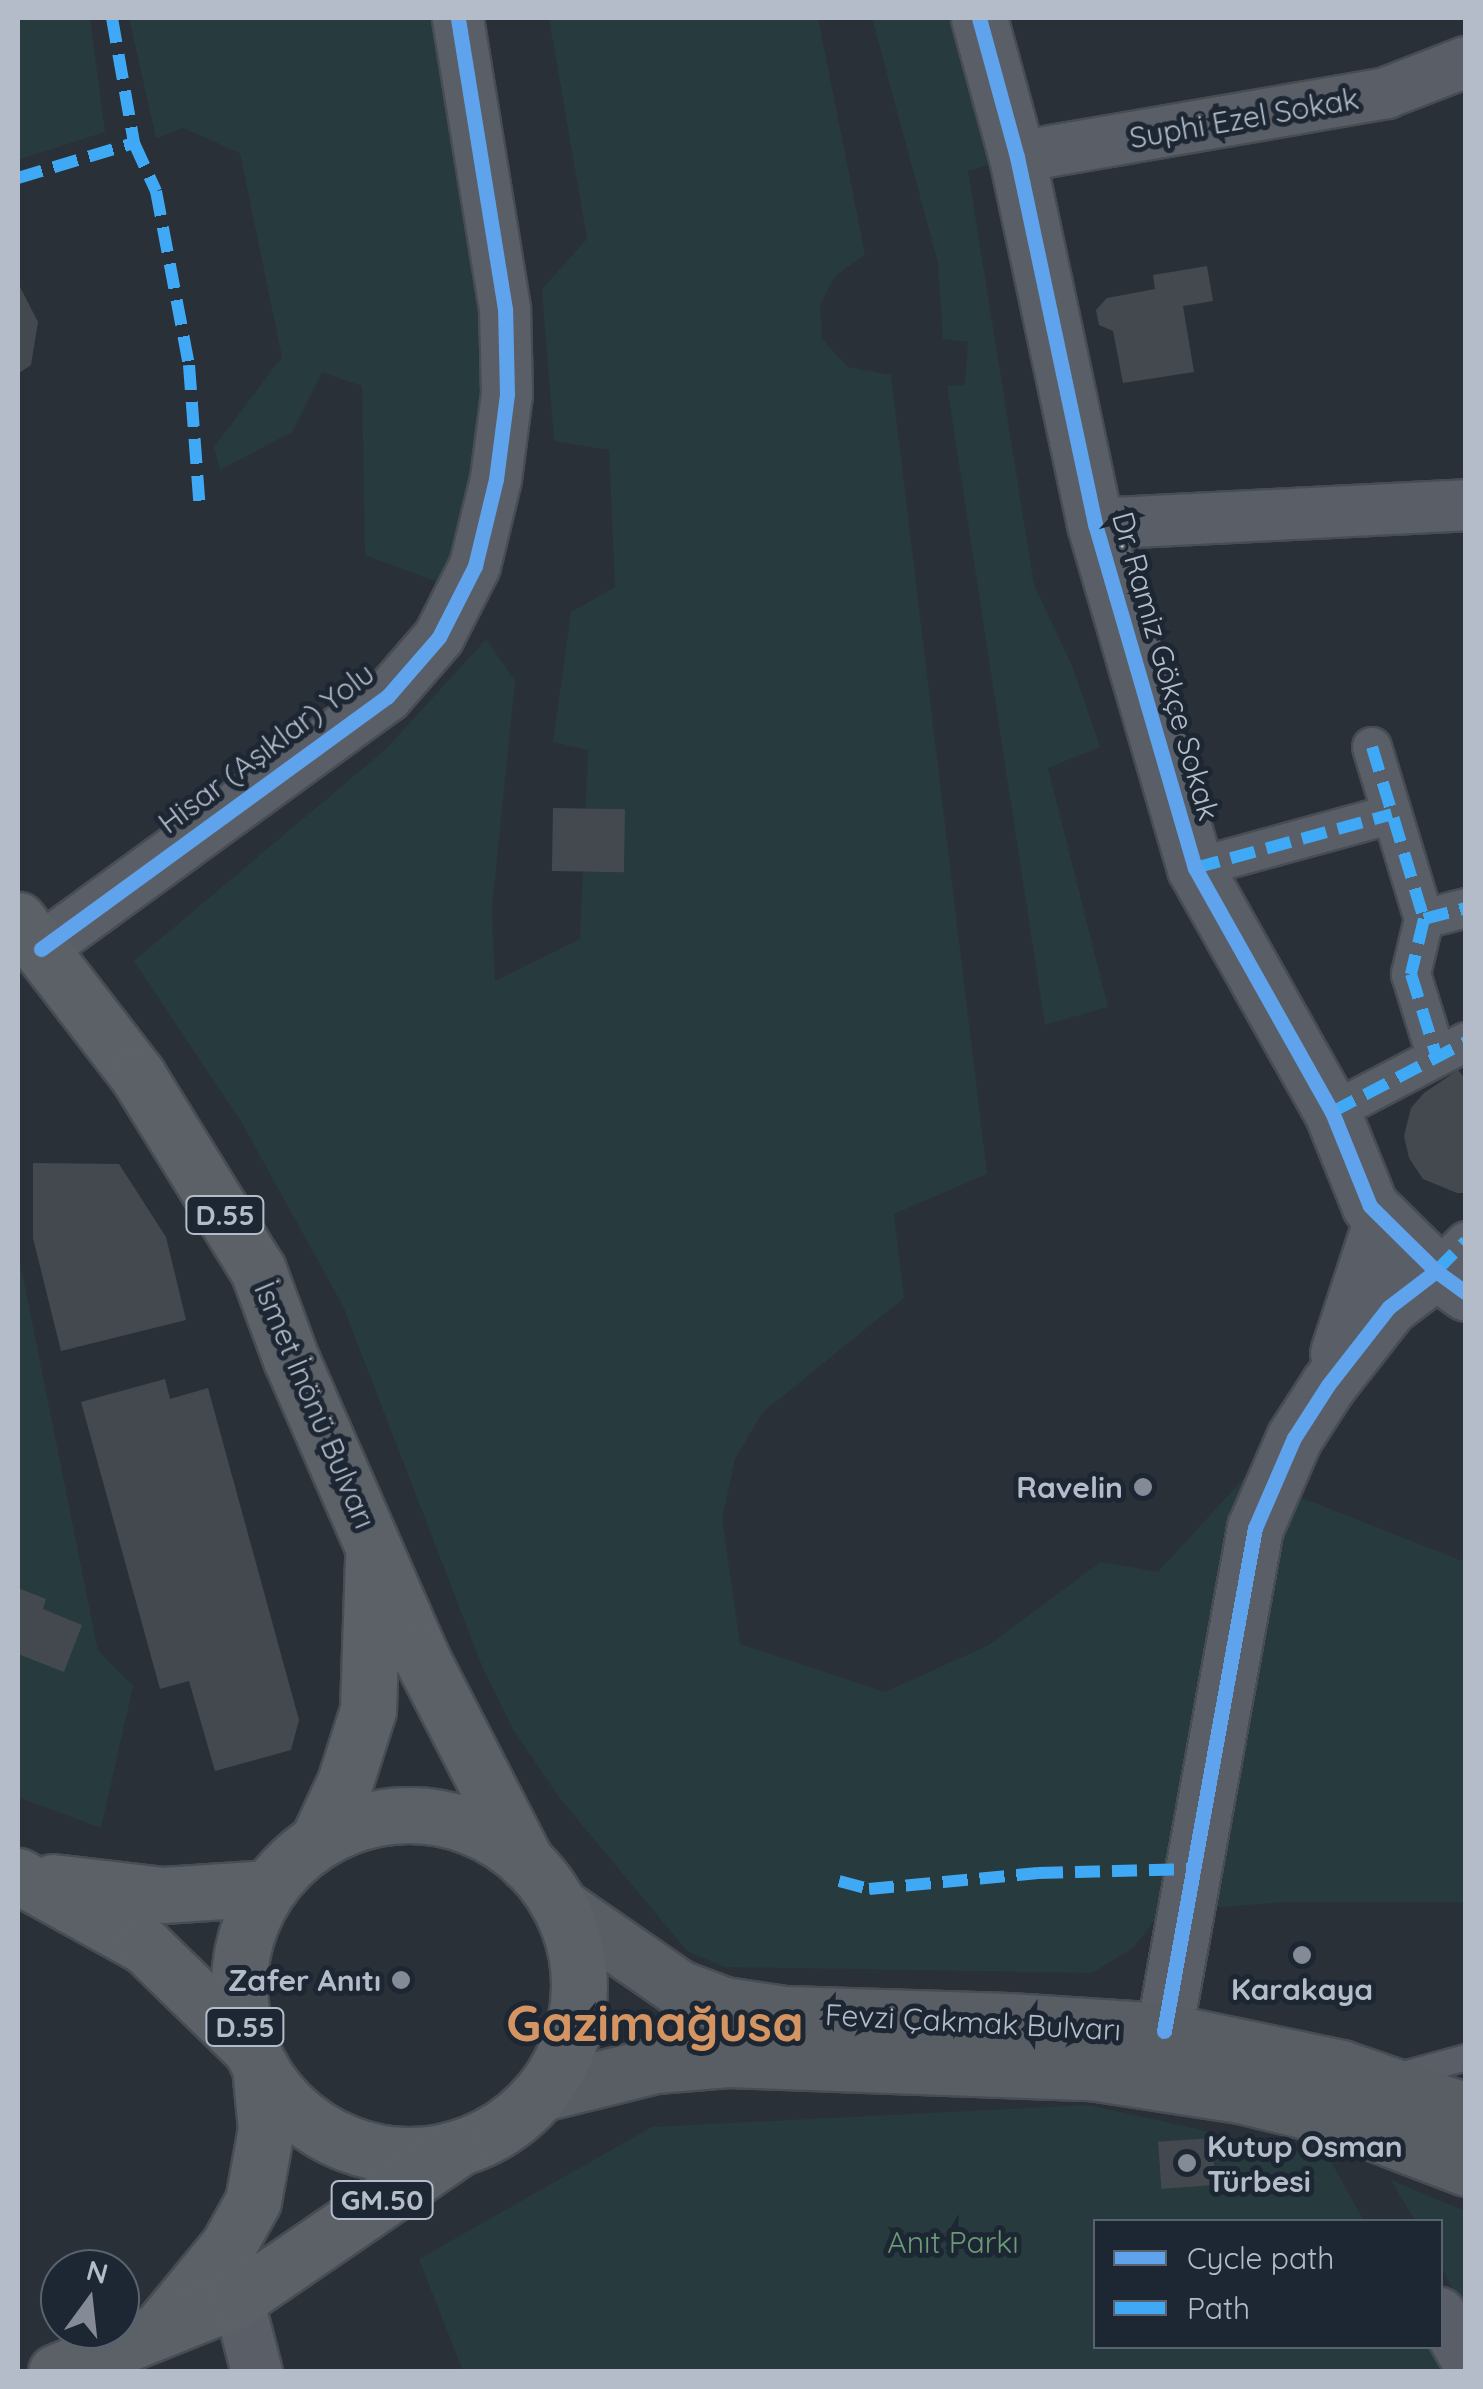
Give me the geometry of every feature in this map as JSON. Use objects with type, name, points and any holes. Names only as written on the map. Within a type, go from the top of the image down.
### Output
[{"type":"main road","name":"İsmet İnönü Bulvarı","points":[[29,934],[138,1076],[258,1270],[291,1359],[458,1735],[527,1863]]},
{"type":"main road","name":"İsmet İnönü Bulvarı","points":[[317,1842],[345,1782],[368,1710],[374,1544]]},
{"type":"main road","name":"D.55","points":[[426,1816],[480,1831],[527,1863],[560,1906],[574,1943],[580,1982],[576,2022],[563,2060],[542,2093],[518,2118],[457,2149],[419,2155],[381,2153],[344,2142],[310,2124],[282,2098],[255,2058],[240,2007],[240,1965],[249,1924],[269,1888],[317,1842],[369,1821],[426,1816]]},
{"type":"main road","points":[[21,1877],[163,1895],[269,1888]]},
{"type":"main road","points":[[21,1877],[144,1946],[255,2058]]},
{"type":"main road","name":"Fevzi Çakmak Bulvarı","points":[[560,1906],[678,1988],[724,2005],[786,2014],[1164,2031],[1382,2080],[1466,2111]]},
{"type":"main road","name":"GM.50","points":[[162,2326],[228,2246],[252,2201],[266,2130],[255,2058]]},
{"type":"main road","name":"Fevzi Çakmak Bulvarı","points":[[542,2093],[656,2065],[728,2059],[1091,2072],[1240,2095],[1339,2119],[1466,2168]]},
{"type":"main road","name":"GM.50","points":[[56,2372],[162,2326],[238,2299],[457,2149]]},
{"type":"street","name":"Hisar (Aşıklar) Yolu","points":[[29,934],[387,697],[439,638],[475,566],[496,479],[507,394],[504,310],[458,18]]},
{"type":"street","name":"Dr. Ramiz Gökçe Sokak","points":[[979,18],[1017,158],[1095,524],[1195,868],[1287,1043],[1332,1112],[1370,1206],[1456,1268]]},
{"type":"street","name":"Suphi Ezel Sokak","points":[[1017,158],[1386,94],[1466,62]]},
{"type":"street","points":[[1095,524],[1466,504]]},
{"type":"street","points":[[1332,1112],[1451,1048],[1411,974],[1424,919],[1372,747]]},
{"type":"street","points":[[1195,868],[1392,814]]},
{"type":"street","points":[[1424,919],[1466,908]]},
{"type":"street","points":[[1328,1385],[1382,1218]]},
{"type":"street","points":[[1164,2031],[1256,1528],[1294,1438],[1328,1385],[1390,1307],[1456,1268]]},
{"type":"street","points":[[238,2299],[256,2372]]},
{"type":"street","points":[[1443,2318],[1466,2360]]},
{"type":"lane","points":[[1382,2080],[1466,2057]]},
{"type":"green space","points":[[18,18],[90,18],[105,132],[18,160]]},
{"type":"green space","points":[[129,18],[444,18],[496,333],[486,421],[446,585],[365,555],[362,386],[322,372],[292,432],[220,470],[214,447],[282,357],[240,153],[183,128],[156,138]]},
{"type":"green space","points":[[549,18],[818,18],[865,254],[834,277],[820,305],[822,339],[848,367],[891,375],[987,1174],[894,1214],[904,1298],[763,1412],[735,1459],[722,1519],[740,1644],[885,1692],[989,1645],[1101,1562],[1158,1572],[1246,1476],[1465,1562],[1465,1902],[1283,1902],[1161,1912],[1133,1948],[1092,1973],[724,1967],[687,1951],[558,1796],[513,1729],[482,1666],[343,1306],[242,1123],[134,961],[385,750],[486,639],[515,681],[492,908],[495,981],[580,939],[588,750],[553,742],[571,612],[615,587],[609,450],[554,441],[542,289],[587,239]]},
{"type":"green space","points":[[872,18],[972,18],[1005,160],[968,171],[1034,585],[1073,668],[1100,747],[1048,768],[1108,1007],[1045,1025],[947,386],[965,385],[968,342],[943,339],[938,263]]},
{"type":"green space","points":[[18,1252],[98,1651],[133,1686],[101,1828],[18,1797]]},
{"type":"green space","name":"Anıt Parkı","points":[[1088,2105],[1329,2158],[1363,2219],[1093,2219],[1093,2349],[1434,2349],[1447,2371],[463,2371],[419,2259],[652,2127]]},
{"type":"green space","points":[[1391,2180],[1465,2211],[1465,2312],[1443,2271],[1443,2219],[1414,2219]]},
{"type":"building","points":[[1207,266],[1213,301],[1183,306],[1194,372],[1123,383],[1113,331],[1099,325],[1096,310],[1107,298],[1155,289],[1153,275]]},
{"type":"building","points":[[18,283],[38,322],[31,365],[19,373]]},
{"type":"building","points":[[553,808],[625,809],[624,872],[552,871]]},
{"type":"building","points":[[1458,1070],[1466,1080],[1466,1193],[1423,1179],[1409,1158],[1404,1136],[1411,1108],[1424,1093]]},
{"type":"building","points":[[33,1163],[119,1164],[166,1237],[186,1320],[61,1351],[33,1238]]},
{"type":"building","points":[[165,1379],[170,1399],[208,1388],[299,1720],[291,1750],[215,1771],[189,1681],[160,1689],[81,1402]]},
{"type":"building","points":[[18,1588],[46,1599],[43,1609],[82,1625],[64,1672],[18,1654]]},
{"type":"building","name":"Kutup Osman Türbesi","points":[[1212,2138],[1215,2185],[1161,2189],[1158,2142]]},
{"type":"marked path","points":[[112,18],[134,143],[156,191],[189,365],[200,511]]},
{"type":"marked path","points":[[18,178],[134,143]]},
{"type":"marked path","points":[[1372,747],[1424,919]]},
{"type":"marked path","points":[[1195,868],[1392,814]]},
{"type":"marked path","points":[[1424,919],[1466,908]]},
{"type":"marked path","points":[[1424,919],[1411,974],[1436,1055]]},
{"type":"marked path","points":[[1332,1112],[1466,1042]]},
{"type":"marked path","points":[[1436,1271],[1466,1241]]},
{"type":"marked path","points":[[839,1881],[869,1889],[1038,1873],[1192,1869]]},
{"type":"cycle path","points":[[41,949],[387,697],[439,637],[475,566],[496,479],[507,394],[505,309],[458,18]]},
{"type":"cycle path","points":[[979,18],[1017,157],[1095,524],[1195,868],[1332,1112],[1370,1206],[1436,1271],[1466,1293]]},
{"type":"cycle path","points":[[1164,2031],[1255,1528],[1294,1438],[1328,1385],[1389,1307],[1436,1271]]},
{"type":"place","name":"Ravelin","points":[[1143,1487]]},
{"type":"place","name":"Karakaya","points":[[1302,1955]]},
{"type":"place","name":"Zafer Anıtı","points":[[401,1980]]},
{"type":"place","name":"Kutup Osman Türbesi","points":[[1187,2163]]},
{"type":"district","name":"Gazimağusa","points":[[655,2023]]}]
